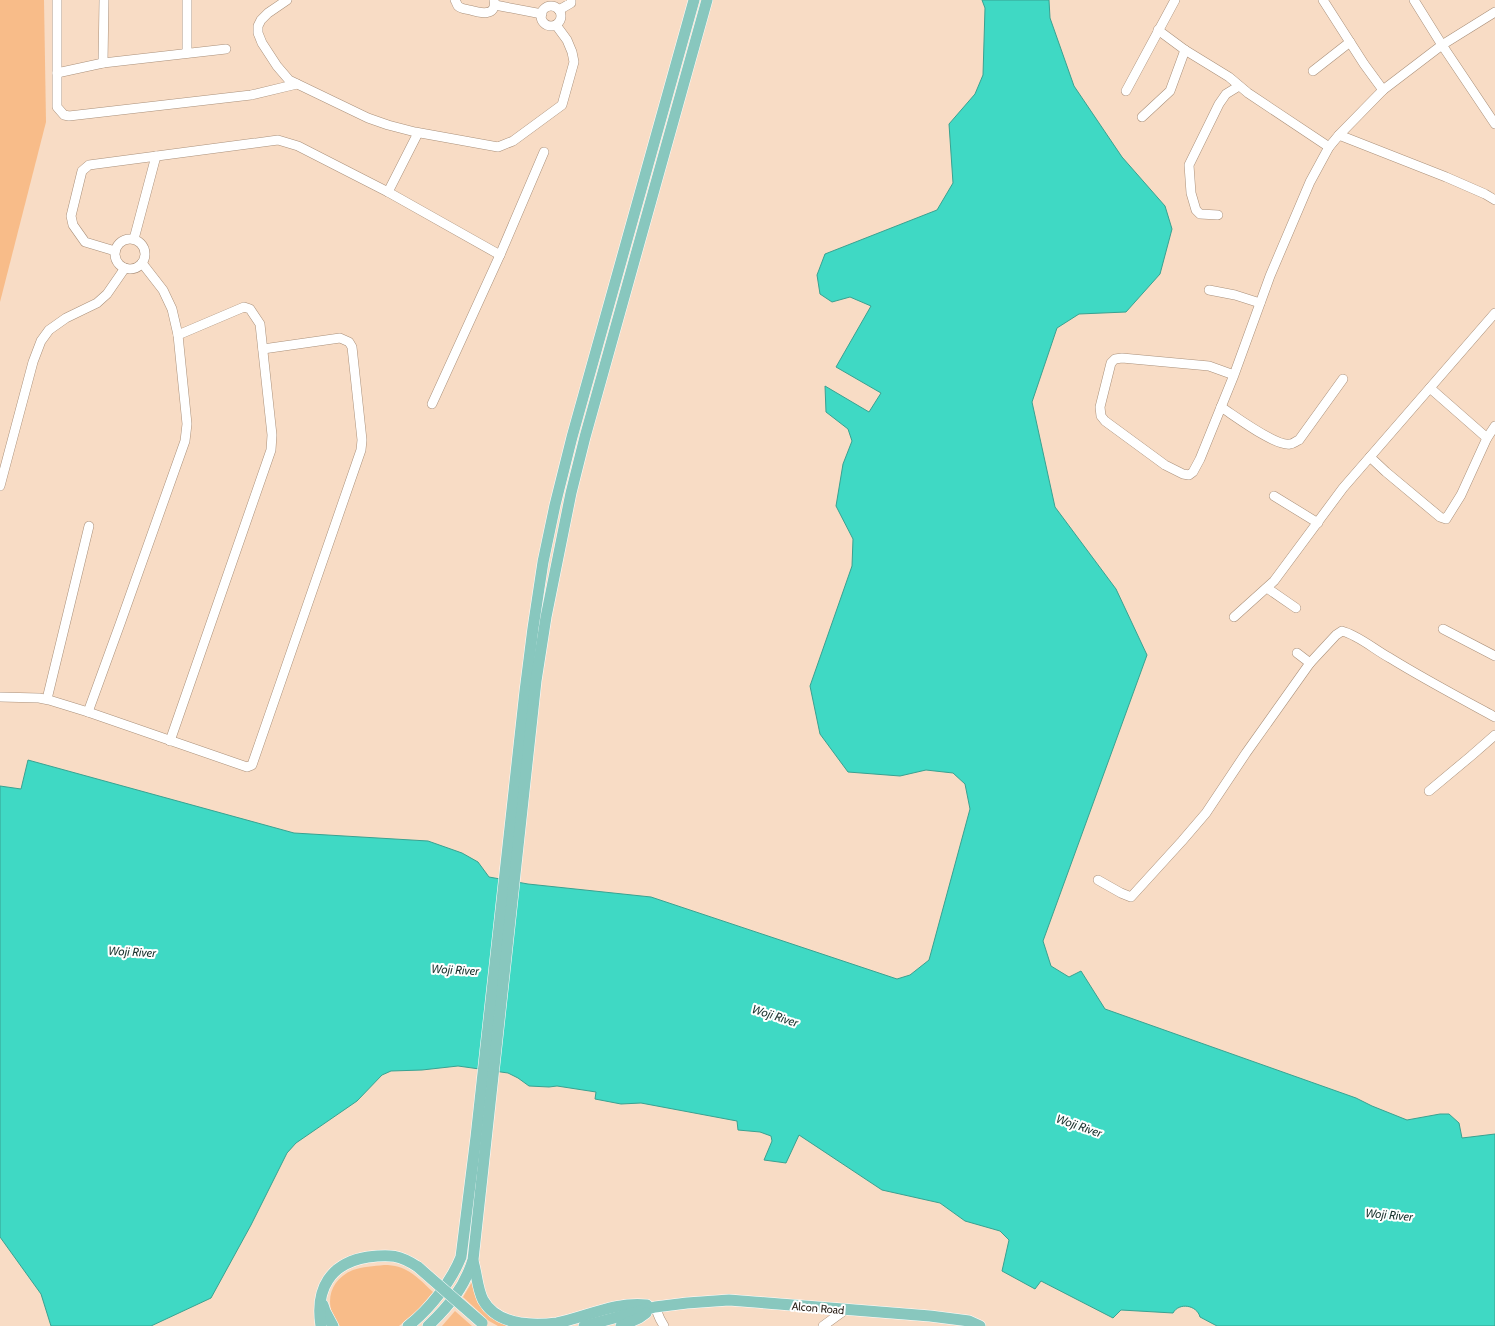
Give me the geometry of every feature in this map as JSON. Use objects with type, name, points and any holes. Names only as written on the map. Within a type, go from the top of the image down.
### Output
[{"type":"main road","points":[[512,857],[525,691],[543,562],[555,505],[572,437],[694,0]]},
{"type":"main road","points":[[655,1307],[632,1305],[613,1308],[545,1325],[520,1324],[506,1321],[495,1314],[484,1301],[479,1290],[473,1260],[481,1137],[512,857],[546,617],[571,493],[605,364],[707,0]]},
{"type":"main road","points":[[408,1326],[438,1296],[456,1269],[461,1257],[481,1137]]},
{"type":"main road","points":[[321,1326],[319,1314],[322,1295],[330,1277],[348,1262],[379,1255],[393,1255],[406,1259],[418,1267],[484,1325]]},
{"type":"main road","points":[[428,1326],[442,1312],[465,1282],[473,1260]]},
{"type":"main road","points":[[322,1295],[324,1311],[333,1326]]},
{"type":"main road","name":"Alcon Road","points":[[655,1307],[729,1300],[930,1316],[970,1321],[980,1326]]},
{"type":"main road","points":[[584,1326],[655,1307]]},
{"type":"main road","points":[[621,1326],[638,1318],[655,1307]]},
{"type":"street","points":[[57,0],[57,107],[64,115],[69,116],[251,95],[297,84]]},
{"type":"street","points":[[103,63],[104,0]]},
{"type":"street","points":[[187,0],[187,53]]},
{"type":"street","points":[[287,0],[261,20],[258,26],[258,33],[262,43],[289,80],[368,118],[418,133],[498,147],[513,141],[562,105],[574,62],[567,40],[556,25]]},
{"type":"street","points":[[455,0],[457,6],[484,13],[492,10],[494,3],[542,14]]},
{"type":"street","points":[[559,10],[571,3],[571,0]]},
{"type":"street","points":[[1126,91],[1175,0]]},
{"type":"street","points":[[1323,0],[1383,90]]},
{"type":"street","points":[[1414,0],[1495,124]]},
{"type":"street","points":[[556,25],[552,26],[546,24],[542,19],[542,14],[544,10],[549,7],[559,10]]},
{"type":"street","points":[[556,25],[561,18],[559,10]]},
{"type":"street","points":[[1234,376],[1209,366],[1122,358],[1115,360],[1111,363],[1100,407],[1101,416],[1105,421],[1165,465],[1183,474],[1188,475],[1193,472],[1200,459],[1234,376],[1260,303],[1310,182],[1329,147],[1383,90],[1442,45],[1495,12]]},
{"type":"street","points":[[1158,30],[1185,50],[1229,77],[1248,93],[1329,147]]},
{"type":"street","points":[[1313,71],[1350,42]]},
{"type":"street","points":[[57,73],[103,63],[226,49]]},
{"type":"street","points":[[1142,117],[1170,91],[1185,50]]},
{"type":"street","points":[[1218,215],[1200,214],[1196,210],[1191,193],[1190,165],[1219,104],[1226,94],[1239,86]]},
{"type":"street","points":[[388,192],[418,133]]},
{"type":"street","points":[[1339,135],[1452,180],[1485,194],[1495,200]]},
{"type":"street","points":[[115,251],[85,242],[73,225],[71,216],[82,171],[89,165],[278,140],[298,146],[388,192],[500,255]]},
{"type":"street","points":[[432,404],[500,255],[544,152]]},
{"type":"street","points":[[134,239],[156,156]]},
{"type":"street","points":[[134,239],[142,244],[145,257],[142,263],[135,268],[125,268],[117,261],[115,251],[120,242],[134,239]]},
{"type":"street","points":[[88,712],[185,441],[187,424],[178,334],[172,309],[163,290],[142,263]]},
{"type":"street","points":[[0,486],[33,362],[41,341],[49,330],[66,318],[97,303],[107,294],[125,268]]},
{"type":"street","points":[[1209,290],[1235,295],[1260,303]]},
{"type":"street","points":[[170,741],[271,450],[272,435],[260,324],[250,309],[244,308],[178,334]]},
{"type":"street","points":[[1234,616],[1274,581],[1343,488],[1495,313]]},
{"type":"street","points":[[0,697],[47,699],[247,767],[252,765],[361,450],[362,440],[353,355],[349,342],[340,338],[263,349]]},
{"type":"street","points":[[1221,407],[1269,438],[1281,444],[1291,444],[1299,440],[1343,379]]},
{"type":"street","points":[[1430,388],[1487,438]]},
{"type":"street","points":[[1370,456],[1386,472],[1440,517],[1446,519],[1461,495],[1487,438],[1495,426]]},
{"type":"street","points":[[1274,496],[1318,523]]},
{"type":"street","points":[[47,699],[89,526]]},
{"type":"street","points":[[1267,588],[1296,608]]},
{"type":"street","points":[[1443,629],[1495,656]]},
{"type":"street","points":[[1098,880],[1131,897],[1206,813],[1246,753],[1310,663],[1336,634],[1342,631],[1350,633],[1373,649],[1420,676],[1495,716]]},
{"type":"street","points":[[1297,653],[1310,663]]},
{"type":"street","points":[[1428,791],[1495,735]]},
{"type":"street","points":[[655,1307],[664,1326]]},
{"type":"street","points":[[823,1326],[845,1310]]},
{"type":"shaded area","points":[[0,0],[44,0],[46,122],[0,302]]},
{"type":"shaded area","points":[[384,1265],[399,1267],[411,1273],[433,1292],[418,1310],[399,1326],[340,1326],[331,1311],[330,1303],[333,1287],[338,1280],[353,1270],[364,1267]]},
{"type":"shaded area","points":[[472,1282],[478,1297],[513,1326],[498,1326],[489,1321],[463,1297]]},
{"type":"shaded area","points":[[455,1311],[472,1326],[442,1326]]},
{"type":"water","name":"Woji River","points":[[982,0],[1049,0],[1050,18],[1074,86],[1122,157],[1165,206],[1172,229],[1160,274],[1126,312],[1079,314],[1057,328],[1032,402],[1055,507],[1116,589],[1147,655],[1043,941],[1051,966],[1069,977],[1081,971],[1105,1009],[1356,1098],[1407,1120],[1440,1114],[1449,1114],[1459,1123],[1462,1138],[1495,1134],[1495,1326],[1217,1326],[1200,1317],[1195,1310],[1188,1306],[1179,1307],[1173,1313],[1121,1310],[1113,1318],[1041,1281],[1035,1289],[1002,1271],[1009,1240],[1000,1231],[965,1221],[940,1203],[882,1190],[799,1135],[786,1163],[764,1160],[772,1141],[771,1136],[760,1132],[738,1130],[737,1121],[641,1103],[621,1104],[595,1099],[596,1092],[557,1086],[529,1086],[508,1073],[458,1066],[422,1070],[391,1071],[382,1075],[357,1101],[296,1143],[287,1153],[251,1225],[211,1298],[151,1326],[51,1326],[41,1294],[0,1237],[0,786],[21,789],[28,760],[294,833],[428,841],[462,853],[478,862],[489,877],[528,884],[651,897],[897,979],[910,975],[929,960],[970,809],[965,784],[953,773],[926,770],[900,776],[848,772],[820,734],[810,686],[852,566],[853,539],[836,506],[843,464],[852,441],[848,429],[826,412],[825,386],[869,412],[881,393],[836,367],[871,306],[850,297],[832,302],[820,294],[817,275],[825,254],[937,210],[953,183],[949,124],[975,94],[983,75],[985,8]]}]
